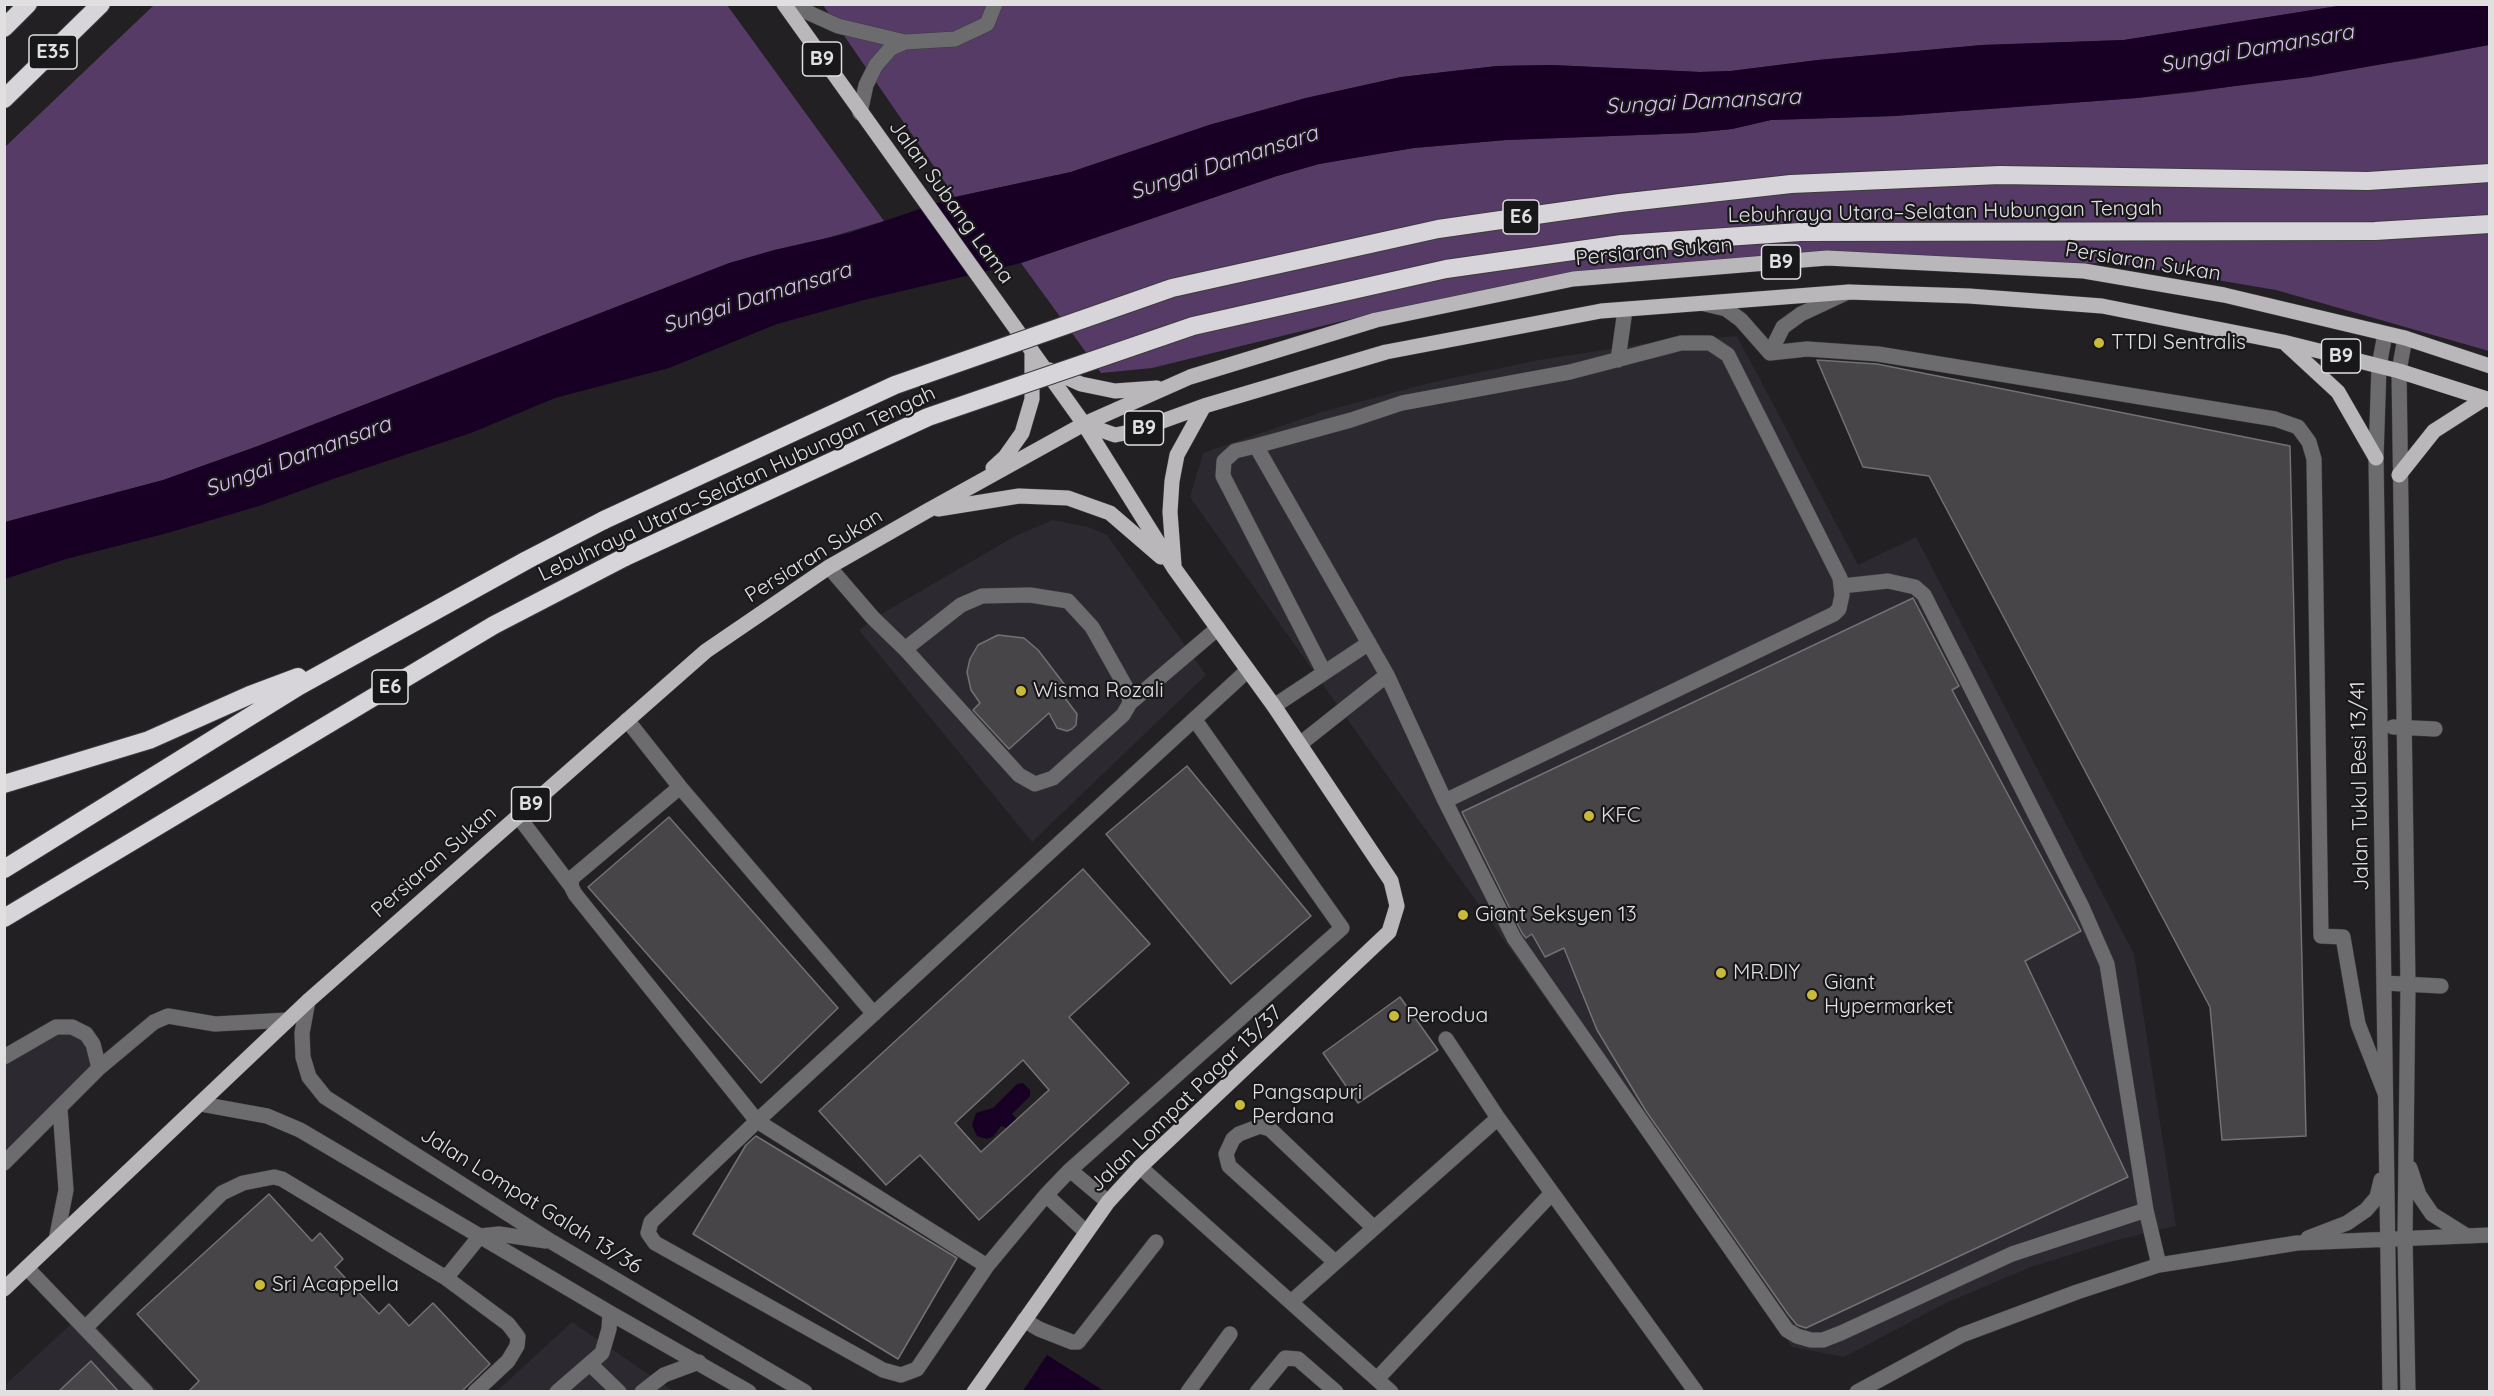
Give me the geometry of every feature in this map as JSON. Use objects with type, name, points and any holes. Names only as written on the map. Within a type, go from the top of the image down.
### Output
[{"type":"highway","points":[[4,28],[28,4]]},
{"type":"highway","name":"E35","points":[[4,99],[101,4]]},
{"type":"highway","name":"Lebuhraya Utara–Selatan Hubungan Tengah","points":[[344,660],[604,520],[895,385],[1172,288],[1438,229],[1620,203],[1791,184],[2000,175],[2368,181],[2490,173]]},
{"type":"highway","name":"Lebuhraya Utara–Selatan Hubungan Tengah","points":[[4,918],[494,625],[625,557],[928,417],[1193,327],[1446,269],[1622,244],[1800,232],[2375,231],[2490,224]]},
{"type":"highway","points":[[4,784],[149,740],[250,695],[344,660]]},
{"type":"highway","points":[[4,869],[344,660]]},
{"type":"main road","name":"Jalan Subang Lama","points":[[787,4],[860,112],[1084,424],[1174,568]]},
{"type":"main road","name":"Persiaran Sukan","points":[[4,1289],[308,1001],[706,651],[829,567],[927,511],[1084,424],[1190,377],[1376,320],[1573,279],[1827,258],[2084,271],[2224,295],[2405,338],[2490,366]]},
{"type":"main road","name":"B9","points":[[1084,424],[1115,435],[1140,430],[1204,406],[1386,352],[1601,311],[1849,292],[1969,296],[2102,306],[2283,342],[2399,371],[2487,399]]},
{"type":"main road","points":[[2283,342],[2338,392],[2376,458]]},
{"type":"main road","points":[[976,484],[1005,457],[1022,433],[1032,399],[1032,351]]},
{"type":"main road","points":[[1043,366],[1081,384],[1115,391],[1166,388]]},
{"type":"main road","points":[[2399,475],[2434,431],[2487,399]]},
{"type":"main road","points":[[1174,568],[1170,512],[1177,454],[1204,406]]},
{"type":"main road","points":[[927,511],[1019,496],[1068,498],[1110,513],[1174,568],[1300,744]]},
{"type":"main road","name":"Jalan Lompat Pagar 13/37","points":[[974,1392],[1108,1202],[1140,1167],[1389,932],[1397,906],[1391,881],[1300,744]]},
{"type":"street","points":[[787,4],[838,26],[905,42],[955,39],[987,24],[995,4]]},
{"type":"street","points":[[860,112],[867,85],[876,65],[891,48],[905,42]]},
{"type":"street","points":[[1770,353],[1784,327],[1801,314],[1849,292]]},
{"type":"street","points":[[1703,303],[1726,309],[1741,320],[1770,353]]},
{"type":"street","points":[[1618,360],[1625,310]]},
{"type":"street","name":"Jalan Tukul Besi 13/41","points":[[2385,333],[2379,366],[2376,458],[2390,1392]]},
{"type":"street","points":[[2405,338],[2399,371],[2399,475],[2408,985],[2406,1157],[2408,1392]]},
{"type":"street","points":[[1324,672],[1223,476],[1224,461],[1235,451],[1351,420],[1402,403],[1570,372],[1681,343],[1710,343],[1728,355],[1842,586],[1842,603],[1834,614],[1445,801]]},
{"type":"street","points":[[1770,353],[1807,349],[1878,354],[2275,418],[2298,427],[2309,442],[2313,459],[2321,936],[2343,937],[2358,1024],[2385,1093]]},
{"type":"street","points":[[1256,446],[1387,675],[1445,801],[1514,938],[1787,1330],[1797,1336],[1822,1340],[1842,1333],[2012,1254],[2146,1210]]},
{"type":"street","points":[[829,567],[873,618],[905,649],[1019,775],[1035,784],[1053,778],[1124,715],[1131,703],[1218,628]]},
{"type":"street","points":[[1842,586],[1888,581],[1915,587],[1924,595],[2082,907],[2107,964],[2146,1210],[2159,1265]]},
{"type":"street","points":[[905,649],[961,605],[982,596],[1030,595],[1068,601],[1092,627],[1128,691],[1131,703]]},
{"type":"street","points":[[1274,706],[1369,642]]},
{"type":"street","points":[[1195,720],[1342,928],[1070,1170],[1046,1195],[987,1266],[916,1369],[901,1375],[883,1370],[655,1243],[648,1233],[651,1222],[757,1121],[1248,670]]},
{"type":"street","points":[[1300,744],[1387,675]]},
{"type":"street","points":[[627,720],[680,787],[874,1014]]},
{"type":"street","points":[[2381,727],[2435,729]]},
{"type":"street","points":[[571,886],[572,878],[680,787]]},
{"type":"street","points":[[518,816],[583,903],[757,1121],[987,1266]]},
{"type":"street","points":[[2384,983],[2441,986]]},
{"type":"street","name":"Jalan Lompat Galah 13/36","points":[[308,1001],[302,1034],[303,1057],[309,1077],[325,1097],[552,1242],[806,1392]]},
{"type":"street","points":[[4,1162],[99,1068],[154,1022],[168,1016],[216,1024],[288,1020]]},
{"type":"street","points":[[4,1057],[56,1027],[72,1027],[86,1034],[93,1044],[99,1068]]},
{"type":"street","points":[[1446,1039],[1498,1118],[1696,1392]]},
{"type":"street","points":[[201,1104],[267,1116],[300,1130],[610,1313],[749,1392]]},
{"type":"street","points":[[56,1240],[66,1190],[60,1109]]},
{"type":"street","points":[[1291,1302],[1498,1118]]},
{"type":"street","points":[[1335,1262],[1229,1166],[1226,1154],[1233,1139],[1239,1134],[1260,1126],[1270,1129],[1374,1228]]},
{"type":"street","points":[[2406,1157],[2419,1195],[2432,1214],[2467,1236]]},
{"type":"street","points":[[2297,1243],[2347,1222],[2366,1210],[2377,1197],[2385,1165]]},
{"type":"street","points":[[1140,1167],[1391,1392]]},
{"type":"street","points":[[1070,1170],[1108,1202]]},
{"type":"street","points":[[85,1328],[222,1193],[243,1184],[274,1177],[282,1179],[446,1278],[508,1324],[518,1337],[517,1346],[508,1361],[475,1392]]},
{"type":"street","points":[[1377,1379],[1552,1193]]},
{"type":"street","points":[[1046,1195],[1086,1232]]},
{"type":"street","points":[[446,1278],[480,1236],[499,1234],[552,1242]]},
{"type":"street","points":[[1857,1392],[1962,1335],[2077,1292],[2159,1265],[2297,1243],[2490,1235]]},
{"type":"street","points":[[1024,1320],[1039,1329],[1071,1342],[1078,1342],[1156,1242]]},
{"type":"street","points":[[27,1268],[146,1392]]},
{"type":"street","points":[[557,1392],[602,1353],[609,1329],[610,1313]]},
{"type":"street","points":[[1188,1392],[1230,1334]]},
{"type":"street","points":[[1257,1392],[1285,1358],[1298,1359],[1329,1389]]},
{"type":"street","points":[[642,1392],[664,1375],[699,1362]]},
{"type":"street","points":[[590,1364],[619,1392]]},
{"type":"shaded area","points":[[154,5],[727,5],[884,221],[684,281],[258,446],[164,480],[5,522],[5,147]]},
{"type":"shaded area","points":[[823,5],[2344,5],[2124,40],[1982,45],[1818,60],[1731,71],[1700,72],[1552,65],[1497,66],[1401,77],[1306,98],[1209,125],[1071,172],[955,197]]},
{"type":"shaded area","points":[[2489,45],[2489,351],[2276,290],[2116,263],[1832,266],[1583,272],[1379,312],[1152,368],[1101,373],[1021,263],[1277,176],[1319,164],[1366,155],[1414,148],[1506,140],[1692,133],[1732,129],[1771,120],[1894,116],[2137,98],[2194,92],[2416,59]]},
{"type":"shaded area","points":[[1737,336],[1858,565],[1916,537],[2134,954],[2176,1226],[2117,1240],[2031,1267],[1948,1302],[1844,1357],[1792,1347],[1190,497],[1203,453],[1322,412],[1429,383],[1539,360],[1649,343]]},
{"type":"shaded area","points":[[1053,520],[1088,527],[1107,535],[1206,675],[1032,842],[859,630],[883,613],[1017,535]]},
{"type":"shaded area","points":[[64,1033],[83,1038],[93,1066],[5,1153],[5,1062],[51,1036]]},
{"type":"shaded area","points":[[83,1313],[158,1391],[5,1392],[5,1385]]},
{"type":"shaded area","points":[[572,1322],[673,1391],[496,1392]]},
{"type":"water","name":"Sungai Damansara","points":[[2344,5],[2489,5],[2489,45],[2310,77],[2137,98],[1894,116],[1771,120],[1732,129],[1692,133],[1506,140],[1414,148],[1319,164],[1277,176],[1021,263],[864,300],[777,324],[669,368],[555,398],[471,433],[259,506],[164,534],[66,559],[5,579],[5,522],[163,480],[258,446],[729,263],[849,233],[955,197],[1071,172],[1209,125],[1306,98],[1401,77],[1497,66],[1552,65],[1700,72],[1731,71],[1818,60],[1982,45],[2124,40]]},
{"type":"water","points":[[1023,1083],[1030,1090],[1030,1096],[1012,1114],[1017,1119],[1012,1130],[1001,1126],[993,1137],[987,1139],[977,1136],[972,1125],[976,1113],[993,1108],[1017,1084]]},
{"type":"water","points":[[1047,1355],[1104,1391],[1023,1391]]},
{"type":"building","points":[[1817,360],[1877,364],[2290,446],[2306,1136],[2222,1140],[2210,1007],[1929,476],[1863,467]]},
{"type":"building","name":"Giant Hypermarket","points":[[1913,598],[1959,686],[1952,690],[2081,931],[2025,961],[2128,1177],[1806,1328],[1797,1325],[1788,1314],[1646,1111],[1597,1030],[1564,948],[1545,957],[1532,934],[1526,938],[1522,933],[1462,812]]},
{"type":"building","name":"Wisma Rozali","points":[[998,635],[1024,638],[1038,650],[1071,693],[1065,698],[1077,714],[1076,725],[1072,729],[1067,731],[1057,728],[1049,713],[1009,749],[973,710],[980,703],[971,690],[967,672],[970,659],[978,645]]},
{"type":"building","points":[[1187,766],[1311,916],[1231,984],[1106,834]]},
{"type":"building","points":[[669,817],[838,1008],[761,1083],[588,887]]},
{"type":"building","points":[[1083,869],[1150,944],[1069,1017],[1129,1083],[979,1220],[920,1155],[886,1185],[819,1111]],"holes":[[[1023,1060],[1049,1090],[981,1152],[955,1123]]]},
{"type":"building","points":[[1400,997],[1438,1050],[1358,1103],[1323,1053]]},
{"type":"building","points":[[756,1136],[957,1258],[898,1359],[693,1234],[746,1145]]},
{"type":"building","name":"Sri Acappella","points":[[269,1194],[312,1241],[320,1233],[343,1259],[335,1267],[379,1314],[389,1304],[409,1326],[433,1303],[490,1364],[461,1392],[188,1392],[199,1381],[137,1314]]},
{"type":"building","points":[[91,1361],[119,1392],[58,1392]]},
{"type":"place","name":"TTDI Sentralis","points":[[2099,343]]},
{"type":"place","name":"Wisma Rozali","points":[[1021,691]]},
{"type":"place","name":"KFC","points":[[1589,816]]},
{"type":"place","name":"Giant Seksyen 13","points":[[1463,915]]},
{"type":"place","name":"MR.DIY","points":[[1721,973]]},
{"type":"place","name":"Giant Hypermarket","points":[[1812,995]]},
{"type":"place","name":"Perodua","points":[[1394,1016]]},
{"type":"place","name":"Pangsapuri Perdana","points":[[1240,1105]]},
{"type":"place","name":"Sri Acappella","points":[[260,1285]]}]
